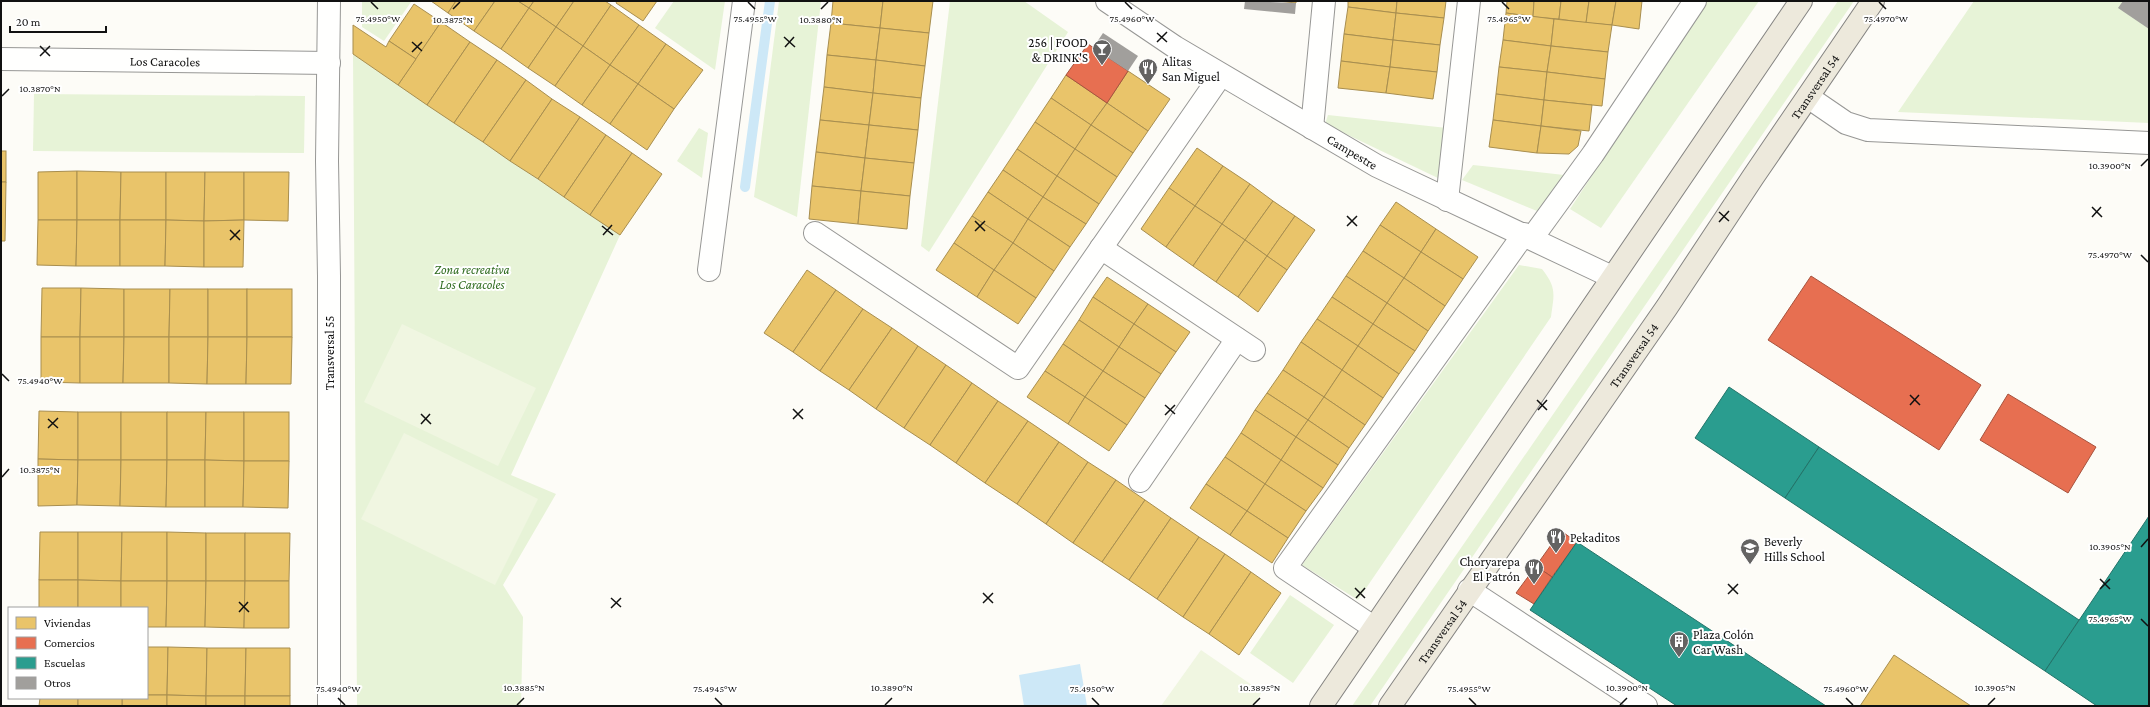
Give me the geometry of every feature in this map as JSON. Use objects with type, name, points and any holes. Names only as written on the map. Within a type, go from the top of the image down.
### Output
[{"type":"main road","points":[[1321,706],[1801,1]]},
{"type":"main road","name":"Transversal 54","points":[[1390,706],[1469,590],[1668,307],[1753,177],[1873,1]]},
{"type":"street","name":"Transversal 55","points":[[328,1],[329,63],[327,161],[329,276],[329,706]]},
{"type":"street","points":[[709,270],[744,1]]},
{"type":"street","name":"Campestre","points":[[1107,1],[1175,47],[1377,166],[1446,200],[1528,236],[1612,277]]},
{"type":"street","points":[[1312,128],[1324,1]]},
{"type":"street","points":[[1446,200],[1469,1]]},
{"type":"street","points":[[1374,627],[1285,568],[1528,236],[1593,154],[1695,1]]},
{"type":"street","name":"Los Caracoles","points":[[1,59],[329,63]]},
{"type":"street","points":[[815,233],[1018,368],[1221,75]]},
{"type":"street","points":[[1808,98],[1846,123],[1868,130],[2149,143]]},
{"type":"street","points":[[1101,248],[1246,345],[1140,481]]},
{"type":"street","points":[[1469,590],[1646,706]]},
{"type":"green space","points":[[362,1],[411,2],[384,41],[362,27]]},
{"type":"green space","points":[[674,1],[725,1],[715,70],[655,28]]},
{"type":"green space","points":[[779,1],[821,1],[797,217],[754,197]]},
{"type":"green space","points":[[950,1],[1024,1],[1068,32],[929,252],[921,246]]},
{"type":"green space","points":[[1707,1],[1759,1],[1601,228],[1570,209]]},
{"type":"green space","points":[[1838,1],[1854,1],[1370,706],[1352,706]]},
{"type":"green space","points":[[1974,1],[2149,1],[2149,123],[1898,112]]},
{"type":"green space","name":"Zona recreativa Los Caracoles","points":[[353,54],[620,235],[511,475],[556,494],[503,585],[523,617],[521,706],[357,706]]},
{"type":"green space","points":[[34,94],[305,96],[304,153],[33,151]]},
{"type":"green space","points":[[1328,115],[1447,128],[1440,179],[1325,124]]},
{"type":"green space","points":[[699,128],[708,133],[702,178],[677,161]]},
{"type":"green space","points":[[1473,165],[1564,175],[1537,211],[1462,180]]},
{"type":"green space","points":[[1519,265],[1542,269],[1547,276],[1553,292],[1551,317],[1358,600],[1302,565]]},
{"type":"green space","points":[[402,324],[536,388],[498,466],[364,402]]},
{"type":"green space","points":[[404,433],[538,499],[495,585],[361,519]]},
{"type":"green space","points":[[1290,595],[1334,625],[1293,683],[1250,653]]},
{"type":"green space","points":[[1201,650],[1262,692],[1253,706],[1161,706]]},
{"type":"water","points":[[1080,664],[1087,706],[1024,706],[1019,675]]},
{"type":"building: Viviendas","points":[[431,1],[456,1],[448,13]]},
{"type":"building: Viviendas","points":[[456,1],[495,1],[474,31],[448,13]]},
{"type":"building: Viviendas","points":[[495,1],[518,1],[529,8],[501,49],[474,31]]},
{"type":"building: Viviendas","points":[[518,1],[534,1],[529,8]]},
{"type":"building: Viviendas","points":[[534,1],[574,1],[556,27],[529,8]]},
{"type":"building: Viviendas","points":[[574,1],[605,1],[611,5],[583,46],[556,27]]},
{"type":"building: Viviendas","points":[[617,1],[657,1],[643,21],[616,3]]},
{"type":"building: Viviendas","points":[[833,1],[883,1],[880,28],[831,23]]},
{"type":"building: Viviendas","points":[[883,1],[933,1],[929,33],[880,28]]},
{"type":"building: Viviendas","points":[[1277,1],[1296,1],[1296,3]]},
{"type":"building: Viviendas","points":[[1348,1],[1397,1],[1396,13],[1348,7]]},
{"type":"building: Viviendas","points":[[1397,1],[1446,1],[1444,18],[1396,13]]},
{"type":"building: Viviendas","points":[[1507,1],[1534,1],[1533,17],[1506,13]]},
{"type":"building: Viviendas","points":[[1534,1],[1561,1],[1559,19],[1533,17]]},
{"type":"building: Viviendas","points":[[1561,1],[1589,1],[1586,23],[1559,19]]},
{"type":"building: Viviendas","points":[[1589,1],[1616,1],[1612,25],[1586,23]]},
{"type":"building: Viviendas","points":[[1616,1],[1642,1],[1639,29],[1612,25]]},
{"type":"building: Viviendas","points":[[414,4],[441,22],[416,59],[389,41]]},
{"type":"building: Viviendas","points":[[611,5],[639,25],[610,65],[583,46]]},
{"type":"building: Viviendas","points":[[1348,7],[1396,13],[1393,40],[1344,34]]},
{"type":"building: Viviendas","points":[[529,8],[556,27],[528,68],[501,49]]},
{"type":"building: Viviendas","points":[[1396,13],[1444,18],[1440,45],[1393,40]]},
{"type":"building: Viviendas","points":[[1506,13],[1554,19],[1551,46],[1503,40]]},
{"type":"building: Viviendas","points":[[1554,19],[1612,25],[1608,52],[1551,46]]},
{"type":"building: Viviendas","points":[[441,22],[470,42],[427,105],[398,85]]},
{"type":"building: Viviendas","points":[[831,23],[880,28],[876,60],[827,55]]},
{"type":"building: Viviendas","points":[[353,25],[386,47],[389,41],[416,59],[398,85],[353,54]]},
{"type":"building: Viviendas","points":[[639,25],[666,44],[638,84],[610,65]]},
{"type":"building: Viviendas","points":[[556,27],[583,46],[555,86],[528,68]]},
{"type":"building: Viviendas","points":[[880,28],[929,33],[925,66],[876,60]]},
{"type":"building: Viviendas","points":[[1344,34],[1393,40],[1390,67],[1341,61]]},
{"type":"building: Viviendas","points":[[1393,40],[1440,45],[1437,72],[1390,67]]},
{"type":"building: Viviendas","points":[[1503,40],[1551,46],[1547,72],[1499,67]]},
{"type":"building: Viviendas","points":[[470,42],[497,60],[454,123],[427,105]]},
{"type":"building: Viviendas","points":[[666,44],[703,70],[674,109],[638,84]]},
{"type":"building: Viviendas","points":[[583,46],[610,65],[582,105],[555,86]]},
{"type":"building: Viviendas","points":[[1551,46],[1608,52],[1605,79],[1547,72]]},
{"type":"building: Viviendas","points":[[827,55],[876,60],[873,93],[824,87]]},
{"type":"building: Viviendas","points":[[497,60],[526,80],[483,142],[454,123]]},
{"type":"building: Viviendas","points":[[876,60],[925,66],[921,98],[873,93]]},
{"type":"building: Viviendas","points":[[1341,61],[1390,67],[1386,93],[1338,88]]},
{"type":"building: Viviendas","points":[[610,65],[638,84],[610,124],[582,105]]},
{"type":"building: Viviendas","points":[[1390,67],[1437,72],[1433,99],[1386,93]]},
{"type":"building: Viviendas","points":[[1499,67],[1547,72],[1544,100],[1496,94]]},
{"type":"building: Viviendas","points":[[1128,71],[1170,99],[1148,131],[1107,103]]},
{"type":"building: Viviendas","points":[[1547,72],[1605,79],[1602,106],[1544,100]]},
{"type":"building: Viviendas","points":[[1066,75],[1107,103],[1091,125],[1051,98]]},
{"type":"building: Viviendas","points":[[526,80],[552,99],[510,161],[483,142]]},
{"type":"building: Viviendas","points":[[638,84],[674,109],[647,150],[610,124]]},
{"type":"building: Viviendas","points":[[824,87],[873,93],[869,125],[820,120]]},
{"type":"building: Viviendas","points":[[873,93],[921,98],[918,130],[869,125]]},
{"type":"building: Viviendas","points":[[1496,94],[1544,100],[1541,126],[1493,120]]},
{"type":"building: Viviendas","points":[[1051,98],[1091,125],[1075,149],[1035,122]]},
{"type":"building: Viviendas","points":[[552,99],[580,117],[538,179],[510,161]]},
{"type":"building: Viviendas","points":[[1544,100],[1592,105],[1589,131],[1541,126]]},
{"type":"building: Viviendas","points":[[1107,103],[1148,131],[1133,153],[1091,125]]},
{"type":"building: Viviendas","points":[[580,117],[606,135],[564,197],[538,179]]},
{"type":"building: Viviendas","points":[[820,120],[869,125],[865,158],[816,152]]},
{"type":"building: Viviendas","points":[[1493,120],[1541,126],[1537,153],[1489,147]]},
{"type":"building: Viviendas","points":[[1035,122],[1075,149],[1057,176],[1017,149]]},
{"type":"building: Viviendas","points":[[869,125],[918,130],[914,163],[865,158]]},
{"type":"building: Viviendas","points":[[1091,125],[1133,153],[1117,177],[1075,149]]},
{"type":"building: Viviendas","points":[[1541,126],[1581,131],[1578,146],[1569,154],[1537,153]]},
{"type":"building: Viviendas","points":[[606,135],[632,153],[590,215],[564,197]]},
{"type":"building: Viviendas","points":[[1197,148],[1223,166],[1195,206],[1169,188]]},
{"type":"building: Viviendas","points":[[1017,149],[1057,176],[1043,197],[1003,170]]},
{"type":"building: Viviendas","points":[[1075,149],[1117,177],[1099,204],[1057,176]]},
{"type":"building: Viviendas","points":[[1,151],[6,151],[6,182],[1,182]]},
{"type":"building: Viviendas","points":[[816,152],[865,158],[861,191],[812,186]]},
{"type":"building: Viviendas","points":[[632,153],[662,174],[620,235],[590,215]]},
{"type":"building: Viviendas","points":[[865,158],[914,163],[910,196],[861,191]]},
{"type":"building: Viviendas","points":[[1223,166],[1250,184],[1222,224],[1195,206]]},
{"type":"building: Viviendas","points":[[1003,170],[1043,197],[1028,219],[988,192]]},
{"type":"building: Viviendas","points":[[77,171],[77,220],[38,220],[38,172]]},
{"type":"building: Viviendas","points":[[77,171],[121,172],[120,220],[77,220]]},
{"type":"building: Viviendas","points":[[121,172],[166,172],[166,220],[120,220]]},
{"type":"building: Viviendas","points":[[166,172],[205,172],[204,221],[166,220]]},
{"type":"building: Viviendas","points":[[205,172],[244,172],[244,220],[204,221]]},
{"type":"building: Viviendas","points":[[244,172],[289,172],[288,221],[244,220]]},
{"type":"building: Viviendas","points":[[1057,176],[1099,204],[1086,224],[1043,197]]},
{"type":"building: Viviendas","points":[[1,182],[6,182],[5,241],[1,241]]},
{"type":"building: Viviendas","points":[[1250,184],[1273,201],[1245,240],[1222,224]]},
{"type":"building: Viviendas","points":[[812,186],[861,191],[858,224],[809,219]]},
{"type":"building: Viviendas","points":[[1169,188],[1195,206],[1166,247],[1141,229]]},
{"type":"building: Viviendas","points":[[861,191],[910,196],[907,229],[858,224]]},
{"type":"building: Viviendas","points":[[988,192],[1028,219],[1013,243],[972,216]]},
{"type":"building: Viviendas","points":[[1043,197],[1086,224],[1070,247],[1028,219]]},
{"type":"building: Viviendas","points":[[1273,201],[1295,216],[1267,256],[1245,240]]},
{"type":"building: Viviendas","points":[[1396,202],[1436,229],[1421,252],[1380,225]]},
{"type":"building: Viviendas","points":[[1195,206],[1222,224],[1193,266],[1166,247]]},
{"type":"building: Viviendas","points":[[972,216],[1013,243],[994,270],[954,243]]},
{"type":"building: Viviendas","points":[[1295,216],[1315,230],[1287,270],[1267,256]]},
{"type":"building: Viviendas","points":[[1028,219],[1070,247],[1054,271],[1013,243]]},
{"type":"building: Viviendas","points":[[38,220],[77,220],[76,266],[37,265]]},
{"type":"building: Viviendas","points":[[77,220],[120,220],[120,266],[76,266]]},
{"type":"building: Viviendas","points":[[120,220],[166,220],[165,266],[120,266]]},
{"type":"building: Viviendas","points":[[166,220],[204,221],[204,267],[165,266]]},
{"type":"building: Viviendas","points":[[244,220],[243,267],[204,267],[204,221]]},
{"type":"building: Viviendas","points":[[1222,224],[1245,240],[1216,282],[1193,266]]},
{"type":"building: Viviendas","points":[[1380,225],[1421,252],[1404,278],[1363,251]]},
{"type":"building: Viviendas","points":[[1436,229],[1478,257],[1463,279],[1421,252]]},
{"type":"building: Viviendas","points":[[1245,240],[1267,256],[1238,297],[1216,282]]},
{"type":"building: Viviendas","points":[[954,243],[994,270],[977,297],[936,270]]},
{"type":"building: Viviendas","points":[[1013,243],[1054,271],[1036,298],[994,270]]},
{"type":"building: Viviendas","points":[[1363,251],[1404,278],[1387,303],[1346,276]]},
{"type":"building: Viviendas","points":[[1421,252],[1463,279],[1445,306],[1404,278]]},
{"type":"building: Viviendas","points":[[1267,256],[1287,270],[1258,312],[1238,297]]},
{"type":"building: Viviendas","points":[[807,270],[836,290],[793,352],[764,333]]},
{"type":"building: Viviendas","points":[[994,270],[1036,298],[1018,324],[977,297]]},
{"type":"building: Viviendas","points":[[1346,276],[1387,303],[1373,324],[1332,297]]},
{"type":"building: Viviendas","points":[[1107,277],[1148,304],[1134,324],[1093,297]]},
{"type":"building: Viviendas","points":[[1404,278],[1445,306],[1428,331],[1387,303]]},
{"type":"building: Viviendas","points":[[42,288],[81,288],[80,337],[41,337]]},
{"type":"building: Viviendas","points":[[81,288],[124,289],[124,337],[80,337]]},
{"type":"building: Viviendas","points":[[124,289],[170,289],[169,337],[124,337]]},
{"type":"building: Viviendas","points":[[170,289],[208,289],[208,337],[169,337]]},
{"type":"building: Viviendas","points":[[208,289],[247,289],[247,337],[208,337]]},
{"type":"building: Viviendas","points":[[247,289],[292,289],[292,337],[247,337]]},
{"type":"building: Viviendas","points":[[836,290],[863,309],[820,371],[793,352]]},
{"type":"building: Viviendas","points":[[1093,297],[1134,324],[1119,347],[1079,320]]},
{"type":"building: Viviendas","points":[[1332,297],[1373,324],[1358,346],[1317,319]]},
{"type":"building: Viviendas","points":[[1387,303],[1428,331],[1415,351],[1373,324]]},
{"type":"building: Viviendas","points":[[1148,304],[1190,332],[1176,352],[1134,324]]},
{"type":"building: Viviendas","points":[[863,309],[892,328],[849,390],[820,371]]},
{"type":"building: Viviendas","points":[[1317,319],[1358,346],[1342,370],[1301,342]]},
{"type":"building: Viviendas","points":[[1079,320],[1119,347],[1103,371],[1063,344]]},
{"type":"building: Viviendas","points":[[1134,324],[1176,352],[1161,374],[1119,347]]},
{"type":"building: Viviendas","points":[[1373,324],[1415,351],[1399,374],[1358,346]]},
{"type":"building: Viviendas","points":[[892,328],[918,346],[876,409],[849,390]]},
{"type":"building: Viviendas","points":[[41,337],[80,337],[80,383],[41,382]]},
{"type":"building: Viviendas","points":[[80,337],[124,337],[123,383],[80,383]]},
{"type":"building: Viviendas","points":[[124,337],[169,337],[169,383],[123,383]]},
{"type":"building: Viviendas","points":[[169,337],[208,337],[207,384],[169,383]]},
{"type":"building: Viviendas","points":[[208,337],[247,337],[246,384],[207,384]]},
{"type":"building: Viviendas","points":[[247,337],[292,337],[291,384],[246,384]]},
{"type":"building: Viviendas","points":[[1301,342],[1342,370],[1324,397],[1283,370]]},
{"type":"building: Viviendas","points":[[1063,344],[1103,371],[1085,397],[1045,371]]},
{"type":"building: Viviendas","points":[[918,346],[946,365],[904,428],[876,409]]},
{"type":"building: Viviendas","points":[[1358,346],[1399,374],[1383,398],[1342,370]]},
{"type":"building: Viviendas","points":[[1119,347],[1161,374],[1145,398],[1103,371]]},
{"type":"building: Viviendas","points":[[946,365],[972,383],[930,445],[904,428]]},
{"type":"building: Viviendas","points":[[1283,370],[1324,397],[1308,420],[1267,393]]},
{"type":"building: Viviendas","points":[[1342,370],[1383,398],[1365,425],[1324,397]]},
{"type":"building: Viviendas","points":[[1045,371],[1085,397],[1068,424],[1027,397]]},
{"type":"building: Viviendas","points":[[1103,371],[1145,398],[1127,425],[1085,397]]},
{"type":"building: Viviendas","points":[[972,383],[998,401],[956,463],[930,445]]},
{"type":"building: Viviendas","points":[[1267,393],[1308,420],[1296,437],[1255,410]]},
{"type":"building: Viviendas","points":[[1085,397],[1127,425],[1109,451],[1068,424]]},
{"type":"building: Viviendas","points":[[1324,397],[1365,425],[1349,448],[1308,420]]},
{"type":"building: Viviendas","points":[[998,401],[1028,421],[985,483],[956,463]]},
{"type":"building: Viviendas","points":[[1255,410],[1296,437],[1281,460],[1241,433]]},
{"type":"building: Viviendas","points":[[39,411],[78,412],[78,460],[38,459]]},
{"type":"building: Viviendas","points":[[78,412],[121,412],[121,460],[78,460]]},
{"type":"building: Viviendas","points":[[121,412],[167,412],[167,460],[121,460]]},
{"type":"building: Viviendas","points":[[167,412],[206,412],[205,460],[167,460]]},
{"type":"building: Viviendas","points":[[206,412],[244,412],[244,461],[205,460]]},
{"type":"building: Viviendas","points":[[244,412],[289,412],[289,461],[244,461]]},
{"type":"building: Viviendas","points":[[1308,420],[1349,448],[1338,465],[1296,437]]},
{"type":"building: Viviendas","points":[[1028,421],[1059,442],[1017,504],[985,483]]},
{"type":"building: Viviendas","points":[[1241,433],[1281,460],[1265,484],[1225,457]]},
{"type":"building: Viviendas","points":[[1296,437],[1338,465],[1323,488],[1281,460]]},
{"type":"building: Viviendas","points":[[1059,442],[1088,462],[1046,524],[1017,504]]},
{"type":"building: Viviendas","points":[[1225,457],[1265,484],[1247,511],[1206,484]]},
{"type":"building: Viviendas","points":[[38,459],[78,460],[77,505],[38,506]]},
{"type":"building: Viviendas","points":[[78,460],[121,460],[120,506],[77,505]]},
{"type":"building: Viviendas","points":[[121,460],[167,460],[166,507],[120,506]]},
{"type":"building: Viviendas","points":[[167,460],[205,460],[205,507],[166,507]]},
{"type":"building: Viviendas","points":[[205,460],[244,461],[243,507],[205,507]]},
{"type":"building: Viviendas","points":[[1281,460],[1323,488],[1306,511],[1265,484]]},
{"type":"building: Viviendas","points":[[244,461],[289,461],[288,508],[243,507]]},
{"type":"building: Viviendas","points":[[1088,462],[1116,480],[1073,543],[1046,524]]},
{"type":"building: Viviendas","points":[[1116,480],[1145,500],[1102,562],[1073,543]]},
{"type":"building: Viviendas","points":[[1206,484],[1247,511],[1230,535],[1190,508]]},
{"type":"building: Viviendas","points":[[1265,484],[1306,511],[1288,538],[1247,511]]},
{"type":"building: Viviendas","points":[[1145,500],[1171,518],[1129,580],[1102,562]]},
{"type":"building: Viviendas","points":[[1247,511],[1288,538],[1272,563],[1230,535]]},
{"type":"building: Viviendas","points":[[1171,518],[1199,537],[1157,599],[1129,580]]},
{"type":"building: Viviendas","points":[[40,532],[78,532],[78,580],[39,580]]},
{"type":"building: Viviendas","points":[[78,532],[122,532],[121,581],[78,580]]},
{"type":"building: Viviendas","points":[[122,532],[167,532],[167,581],[121,581]]},
{"type":"building: Viviendas","points":[[167,532],[206,533],[206,581],[167,581]]},
{"type":"building: Viviendas","points":[[206,533],[245,533],[245,581],[206,581]]},
{"type":"building: Viviendas","points":[[245,533],[290,533],[289,581],[245,581]]},
{"type":"building: Viviendas","points":[[1199,537],[1225,554],[1183,617],[1157,599]]},
{"type":"building: Viviendas","points":[[1225,554],[1251,572],[1209,634],[1183,617]]},
{"type":"building: Viviendas","points":[[1251,572],[1281,593],[1239,655],[1209,634]]},
{"type":"building: Viviendas","points":[[39,580],[78,580],[78,607],[39,607]]},
{"type":"building: Viviendas","points":[[78,580],[121,581],[121,607],[78,607]]},
{"type":"building: Viviendas","points":[[121,581],[167,581],[166,627],[148,627],[148,607],[121,607]]},
{"type":"building: Viviendas","points":[[167,581],[206,581],[205,627],[166,627]]},
{"type":"building: Viviendas","points":[[206,581],[245,581],[244,628],[205,627]]},
{"type":"building: Viviendas","points":[[245,581],[289,581],[289,628],[244,628]]},
{"type":"building: Viviendas","points":[[148,647],[168,647],[167,695],[148,695]]},
{"type":"building: Viviendas","points":[[168,647],[207,648],[206,696],[167,695]]},
{"type":"building: Viviendas","points":[[207,648],[246,648],[245,696],[206,696]]},
{"type":"building: Viviendas","points":[[246,648],[290,648],[290,696],[245,696]]},
{"type":"building: Viviendas","points":[[1894,655],[1971,706],[1860,706]]},
{"type":"building: Viviendas","points":[[148,695],[167,695],[167,706],[122,706],[122,699],[148,699]]},
{"type":"building: Viviendas","points":[[167,695],[206,696],[206,706],[167,706]]},
{"type":"building: Viviendas","points":[[206,696],[245,696],[245,706],[206,706]]},
{"type":"building: Viviendas","points":[[245,696],[290,696],[290,706],[245,706]]},
{"type":"building: Viviendas","points":[[40,699],[78,699],[78,706],[39,706]]},
{"type":"building: Viviendas","points":[[78,699],[122,699],[122,706],[78,706]]},
{"type":"building: Comercios","points":[[1088,44],[1128,71],[1107,103],[1066,75]]},
{"type":"building: Comercios","points":[[1811,276],[1981,385],[1939,450],[1768,340]]},
{"type":"building: Comercios","points":[[2008,394],[2096,447],[2068,493],[1980,440]]},
{"type":"building: Comercios","name":"Pekaditos","points":[[1561,531],[1577,542],[1552,577],[1536,566]]},
{"type":"building: Comercios","name":"Choryarepa El Patrón","points":[[1536,566],[1552,577],[1534,604],[1516,593]]},
{"type":"building: Escuelas","points":[[1729,387],[1819,447],[1785,498],[1695,438]]},
{"type":"building: Escuelas","points":[[1819,447],[2079,620],[2045,671],[1785,498]]},
{"type":"building: Escuelas","points":[[2149,516],[2149,706],[2097,706],[2045,671]]},
{"type":"building: Escuelas","name":"Plaza Colón Car Wash","points":[[1577,542],[1826,706],[1677,706],[1530,610]]},
{"type":"building: Otros","points":[[1245,1],[1296,3],[1295,14],[1244,9]]},
{"type":"building: Otros","points":[[2123,1],[2149,1],[2149,29],[2118,8]]},
{"type":"building: Otros","points":[[1103,33],[1138,56],[1128,71],[1093,48]]},
{"type":"waterway","points":[[745,187],[770,1]]},
{"type":"place","name":"256 | FOOD & DRINK'S","points":[[1102,66]]},
{"type":"place","name":"Alitas San Miguel","points":[[1148,85]]},
{"type":"place","name":"Pekaditos","points":[[1556,554]]},
{"type":"place","name":"Beverly Hills School","points":[[1750,565]]},
{"type":"place","name":"Choryarepa El Patrón","points":[[1534,585]]},
{"type":"place","name":"Plaza Colón Car Wash","points":[[1679,658]]}]
